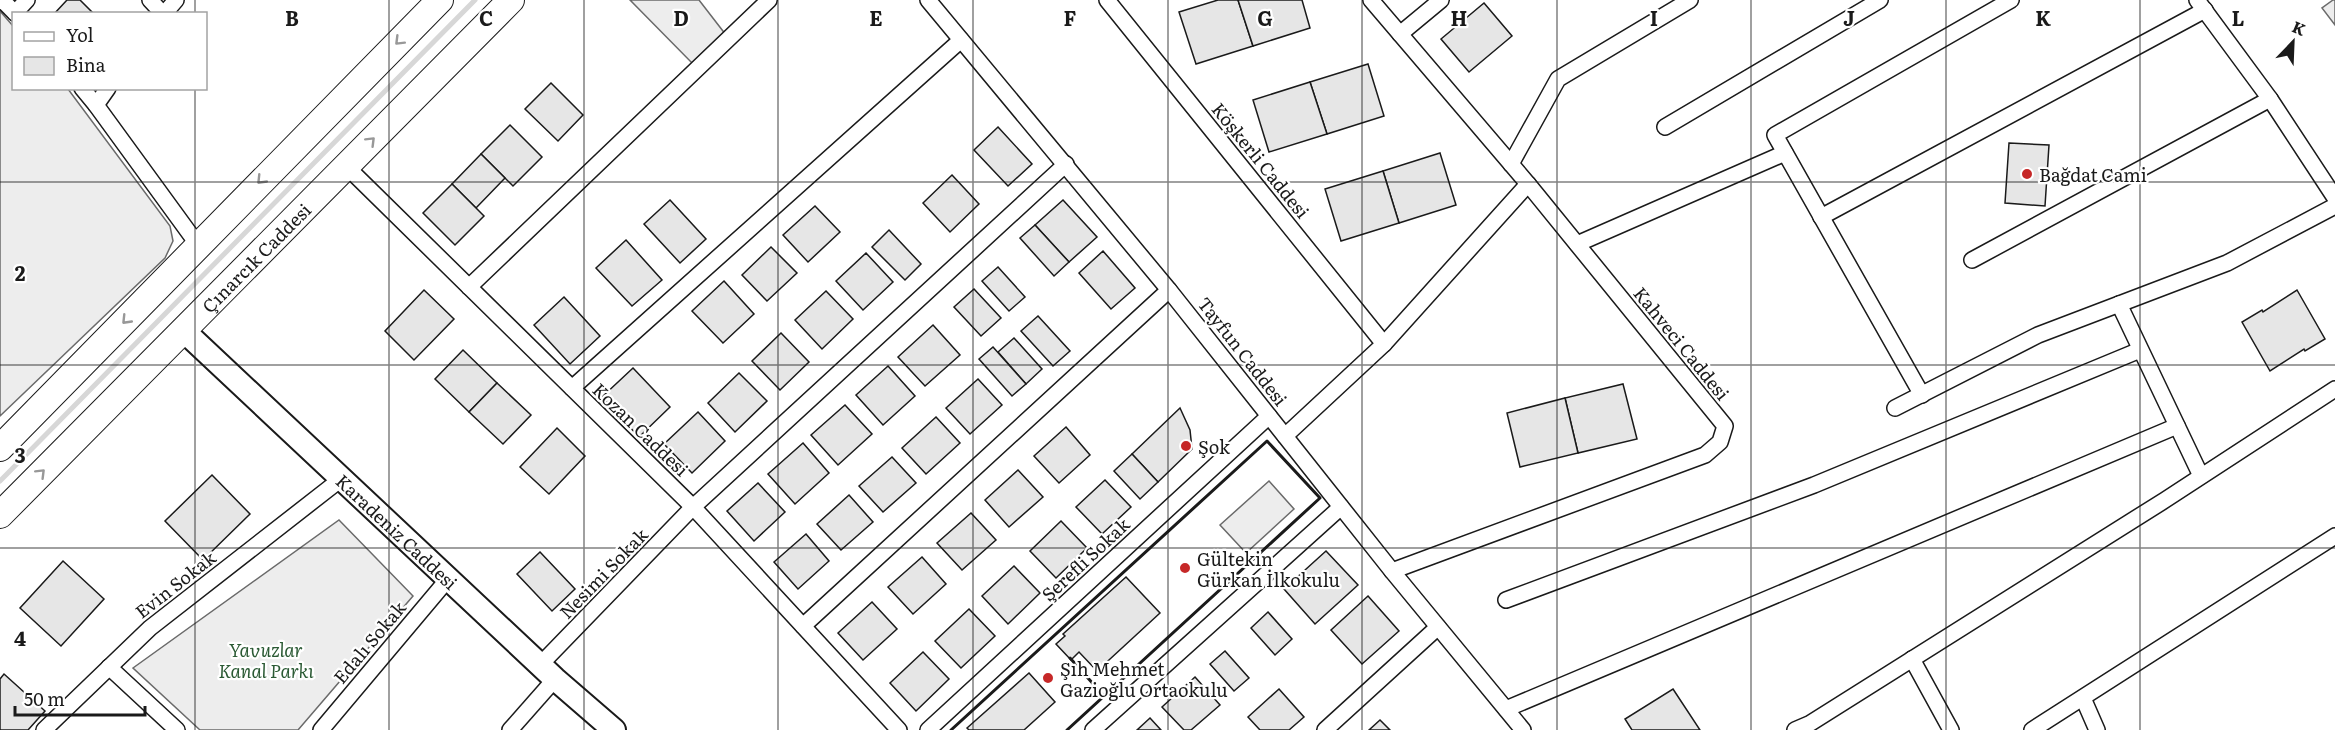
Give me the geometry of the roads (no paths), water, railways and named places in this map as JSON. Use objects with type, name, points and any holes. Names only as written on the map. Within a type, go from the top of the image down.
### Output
[{"type":"main road","points":[[0,448],[440,0]]},
{"type":"main road","name":"Çınarcık Caddesi","points":[[0,515],[511,0]]},
{"type":"street","points":[[2,0],[15,12]]},
{"type":"street","points":[[17,12],[27,0]]},
{"type":"street","points":[[150,0],[161,12]]},
{"type":"street","points":[[165,12],[176,0]]},
{"type":"street","points":[[469,287],[769,0]]},
{"type":"street","name":"Tayfun Caddesi","points":[[927,0],[1170,290],[1392,571],[1523,730]]},
{"type":"street","name":"Köşkerli Caddesi","points":[[1107,0],[1384,344]]},
{"type":"street","name":"Kahveci Caddesi","points":[[1371,0],[1528,184],[1725,426],[1720,442],[1705,455],[1392,571]]},
{"type":"street","points":[[1400,34],[1441,0]]},
{"type":"street","points":[[1511,164],[1558,80],[1690,0]]},
{"type":"street","points":[[1665,127],[1880,0]]},
{"type":"street","points":[[1922,395],[1775,135],[2011,0]]},
{"type":"street","points":[[1821,217],[2201,5],[2270,99],[2335,198]]},
{"type":"street","points":[[572,388],[961,40]]},
{"type":"street","points":[[84,90],[198,245]]},
{"type":"street","points":[[96,105],[107,90]]},
{"type":"street","points":[[1972,260],[2270,99]]},
{"type":"street","points":[[1577,244],[1785,153]]},
{"type":"street","name":"Nesimi Sokak","points":[[510,730],[548,672],[693,507],[1066,164]]},
{"type":"street","name":"Kozan Caddesi","points":[[346,166],[693,507],[899,730]]},
{"type":"street","points":[[1285,436],[1384,344],[1528,184]]},
{"type":"street","points":[[1894,408],[2038,335],[2227,263],[2335,206]]},
{"type":"street","points":[[803,626],[1170,290]]},
{"type":"street","points":[[2119,304],[2201,476]]},
{"type":"street","name":"Karadeniz Caddesi","points":[[183,330],[548,672],[614,730]]},
{"type":"street","points":[[1506,600],[1814,484],[2140,350]]},
{"type":"street","points":[[1802,728],[2335,389]]},
{"type":"street","name":"Şerefli Sokak","points":[[928,730],[1269,416]]},
{"type":"street","points":[[1506,709],[2177,426]]},
{"type":"street","name":"Evin Sokak","points":[[44,730],[150,628],[341,479]]},
{"type":"street","points":[[1093,730],[1341,507]]},
{"type":"street","points":[[2032,730],[2335,536]]},
{"type":"street","name":"Edalı Sokak","points":[[321,730],[448,579]]},
{"type":"street","points":[[1325,730],[1438,627]]},
{"type":"street","points":[[1912,659],[1951,730]]},
{"type":"street","points":[[109,667],[177,730]]},
{"type":"street","points":[[2083,698],[2097,730]]},
{"type":"waterway","points":[[0,481],[475,0]]},
{"type":"place","name":"Bağdat Cami","points":[[2027,174]]},
{"type":"place","name":"Şok","points":[[1186,446]]},
{"type":"place","name":"Gültekin Gürkan İlkokulu","points":[[1185,568]]},
{"type":"place","name":"Şıh Mehmet Gazioğlu Ortaokulu","points":[[1048,678]]},
{"type":"park label","name":"Yavuzlar Kanal Parkı","points":[[266,659]]}]
